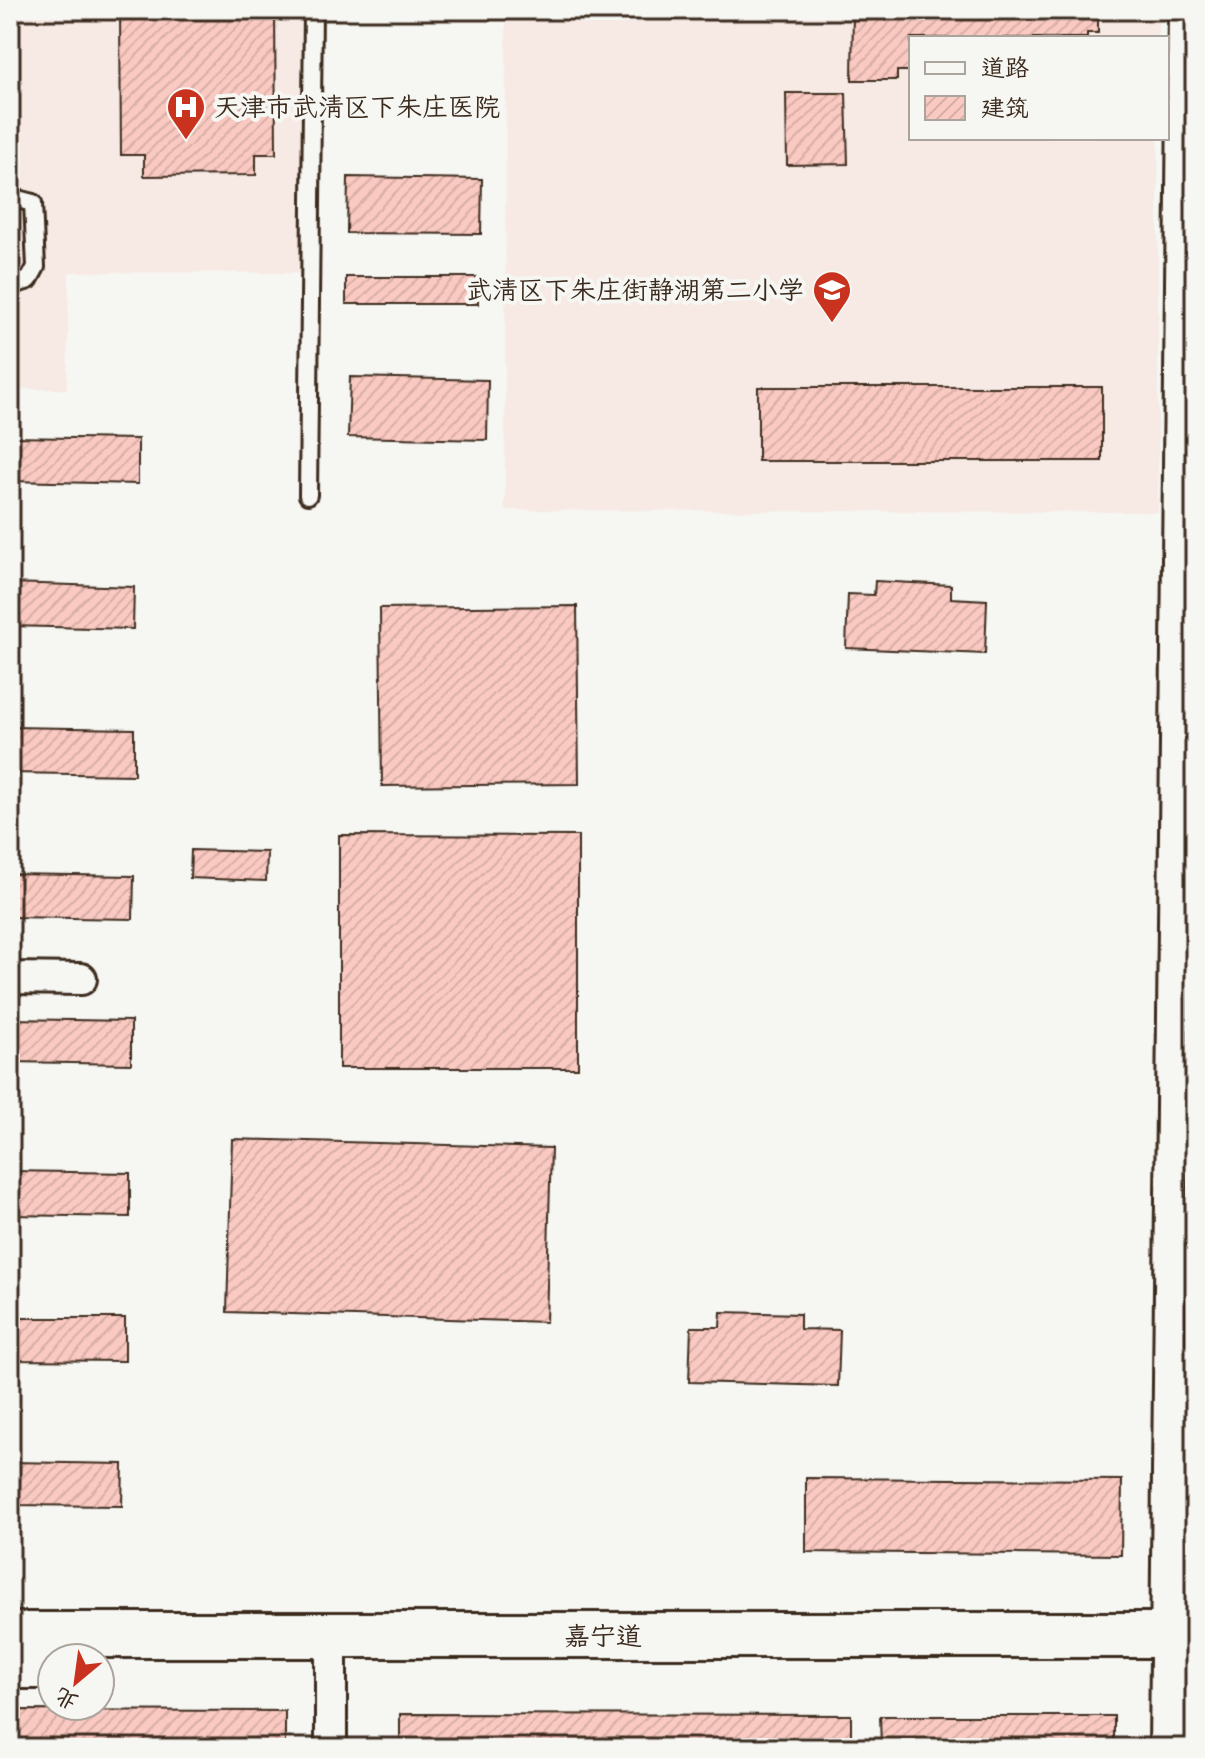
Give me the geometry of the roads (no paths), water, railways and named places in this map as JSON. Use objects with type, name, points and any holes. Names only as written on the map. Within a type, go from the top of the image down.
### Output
[{"type":"main road","name":"嘉宁道","points":[[10,1635],[331,1650],[1183,1650]]},
{"type":"main road","name":"嘉宁道","points":[[116,1665],[331,1650]]},
{"type":"main road","points":[[10,1666],[36,1666]]},
{"type":"street","points":[[1184,10],[1183,1650],[1191,1748]]},
{"type":"street","points":[[1165,1748],[1183,1650],[1195,877]]},
{"type":"street","points":[[10,978],[81,979]]},
{"type":"street","points":[[331,1650],[331,1748]]},
{"type":"lane","points":[[308,495],[313,10]]},
{"type":"lane","points":[[10,197],[33,203],[36,267],[29,280],[10,286]]},
{"type":"place","name":"天津市武清区下朱庄医院","points":[[186,141]]},
{"type":"place","name":"武清区下朱庄街静湖第二小学","points":[[832,324]]}]
